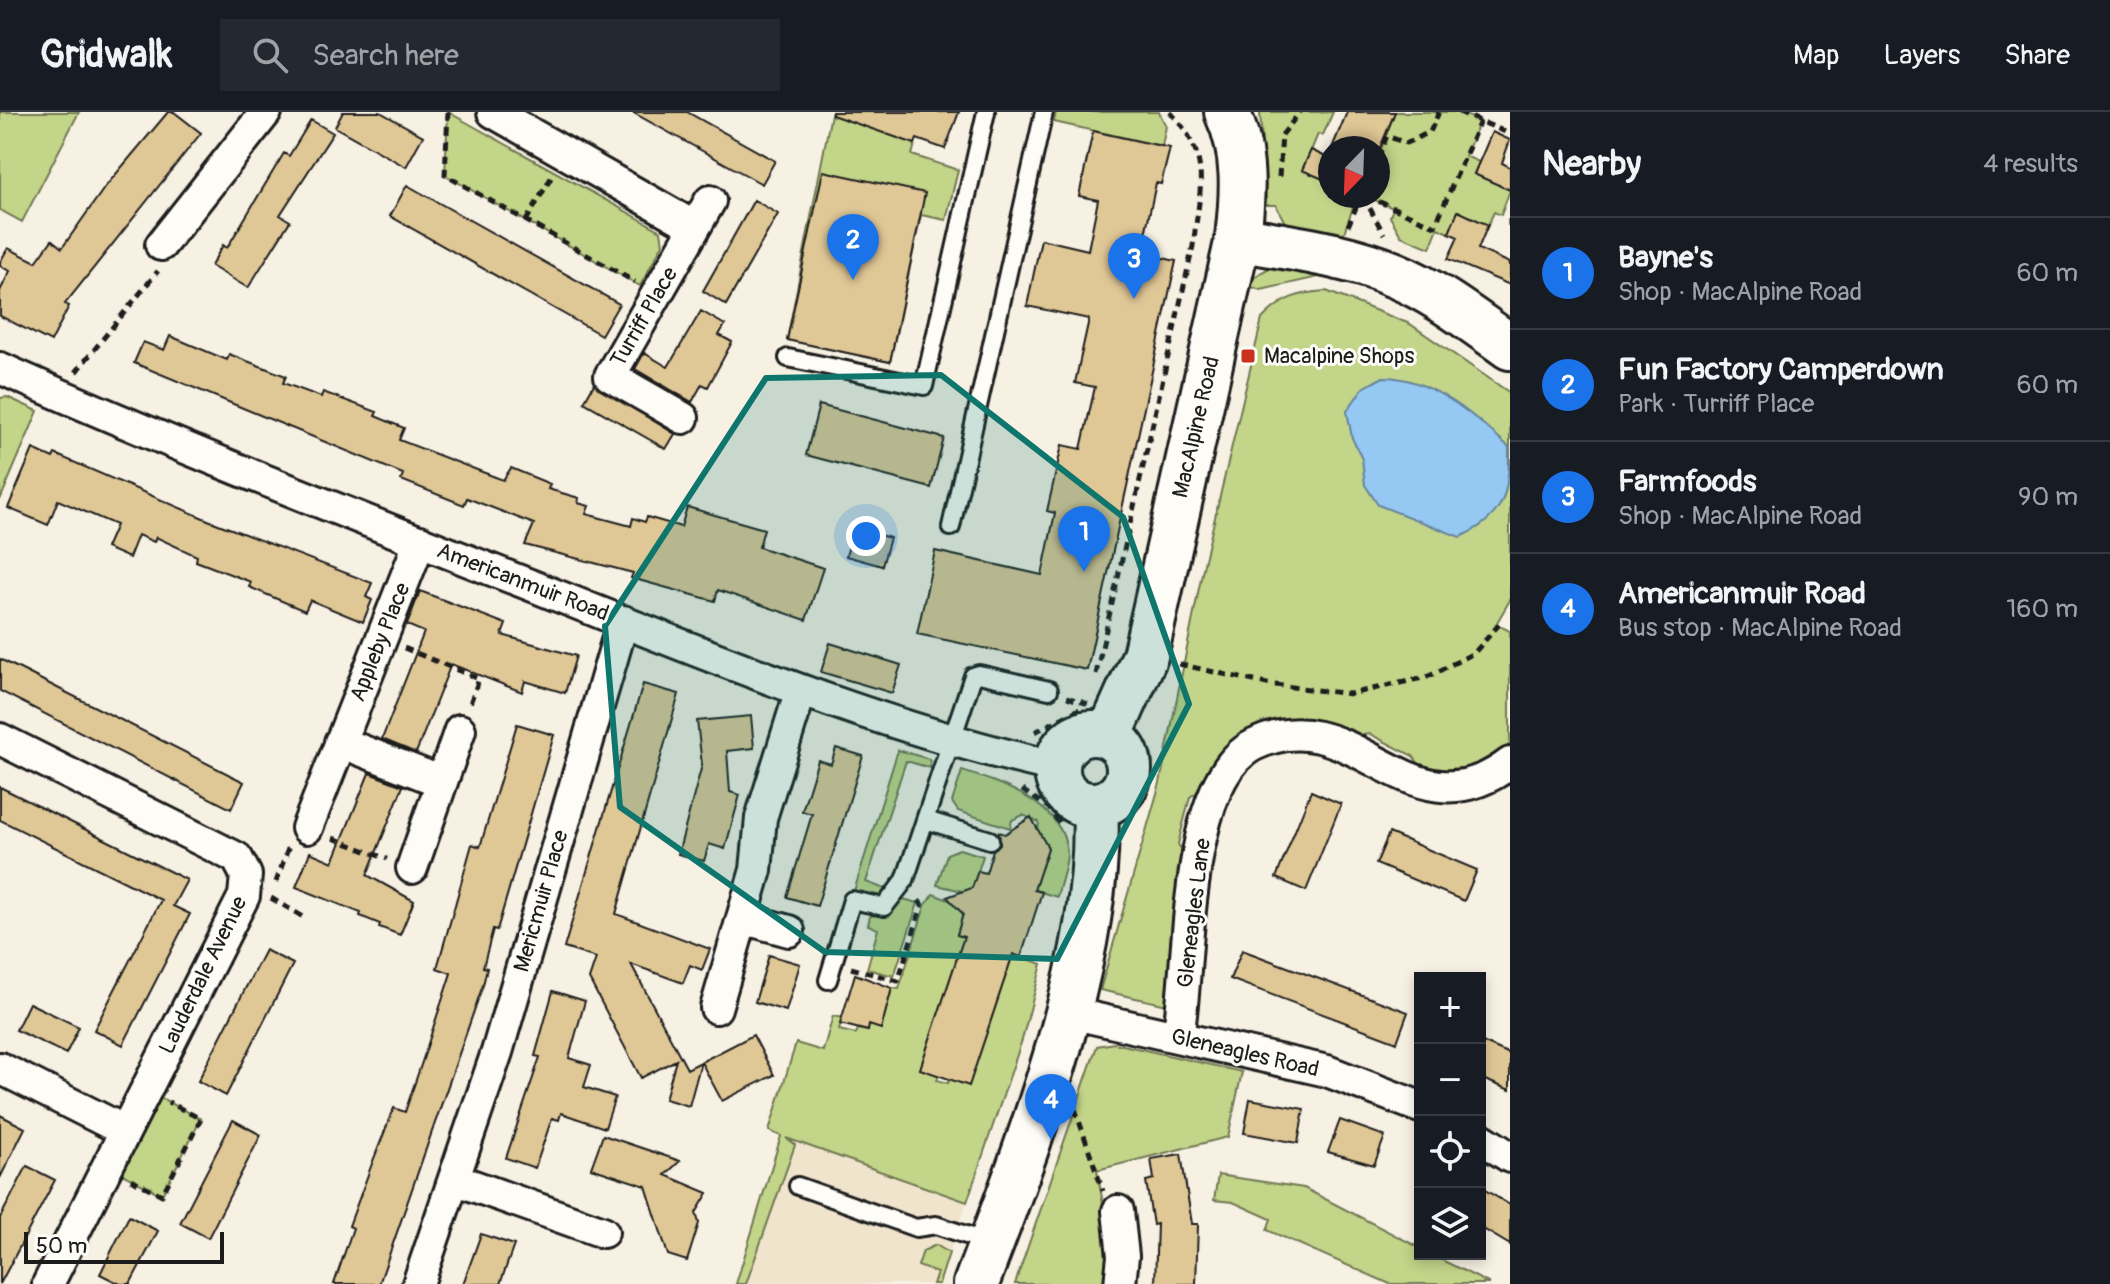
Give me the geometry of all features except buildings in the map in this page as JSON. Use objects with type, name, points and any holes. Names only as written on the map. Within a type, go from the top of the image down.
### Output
[{"type":"street","points":[[161,245],[266,112]]},
{"type":"street","points":[[493,112],[695,227]]},
{"type":"street","name":"MacAlpine Road","points":[[1109,736],[1145,656],[1238,238],[1245,183],[1233,125],[1227,112]]},
{"type":"street","name":"Turriff Place","points":[[683,418],[610,376],[710,201]]},
{"type":"street","points":[[1238,238],[1336,258],[1394,274],[1447,303],[1510,347]]},
{"type":"street","name":"Americanmuir Road","points":[[0,368],[420,541],[801,690],[951,741],[1057,767]]},
{"type":"street","name":"Appleby Place","points":[[307,828],[420,541]]},
{"type":"street","name":"Mericmuir Place","points":[[418,1284],[497,1052],[623,621]]},
{"type":"street","points":[[716,1008],[756,870],[761,818],[801,690]]},
{"type":"street","points":[[412,868],[460,730]]},
{"type":"street","points":[[976,1284],[1042,1094],[1092,908],[1079,817],[1072,798],[1058,778],[1057,767],[1065,745],[1075,737],[1098,733],[1109,736],[1125,753],[1128,776],[1116,796],[1079,817]]},
{"type":"street","name":"Gleneagles Lane","points":[[1178,1037],[1199,843],[1216,787],[1231,763],[1253,745],[1284,735],[1312,736],[1339,743],[1413,780],[1438,788],[1465,788],[1490,779],[1510,763]]},
{"type":"street","name":"Lauderdale Avenue","points":[[0,739],[237,858],[246,875],[244,896],[48,1284]]},
{"type":"street","points":[[340,742],[442,782]]},
{"type":"street","points":[[742,918],[789,931]]},
{"type":"street","name":"Gleneagles Road","points":[[1066,1012],[1327,1071],[1414,1105]]},
{"type":"street","points":[[0,1068],[125,1131]]},
{"type":"street","points":[[1486,1142],[1510,1157]]},
{"type":"street","points":[[454,1179],[603,1232]]},
{"type":"street","points":[[1118,1211],[1123,1256],[1120,1284]]},
{"type":"lane","points":[[788,358],[924,386],[986,112]]},
{"type":"lane","points":[[951,527],[1044,112]]},
{"type":"lane","points":[[828,980],[852,900],[884,907],[905,880],[975,675],[1049,690]]},
{"type":"lane","points":[[926,820],[990,840]]},
{"type":"lane","points":[[798,1186],[916,1228],[936,1225],[991,1244]]},
{"type":"path","points":[[448,112],[445,175],[656,295]]},
{"type":"path","points":[[1096,675],[1193,246],[1201,177],[1195,143],[1170,112]]},
{"type":"path","points":[[1390,137],[1406,143],[1430,132],[1439,112]]},
{"type":"path","points":[[1459,112],[1510,134]]},
{"type":"path","points":[[1390,207],[1435,226],[1480,121]]},
{"type":"path","points":[[526,221],[565,153]]},
{"type":"path","points":[[1346,230],[1357,208]]},
{"type":"path","points":[[1370,208],[1385,235]]},
{"type":"path","points":[[1510,219],[1510,226]]},
{"type":"path","points":[[56,393],[169,257],[161,245]]},
{"type":"path","points":[[1179,664],[1267,684],[1350,694],[1427,677],[1474,653],[1502,621]]},
{"type":"path","points":[[381,639],[479,679],[460,730]]},
{"type":"path","points":[[1028,733],[1089,705],[1092,690]]},
{"type":"path","points":[[1015,785],[1049,808],[1079,817]]},
{"type":"path","points":[[305,918],[270,897],[297,824],[412,868]]},
{"type":"path","points":[[833,963],[898,981],[922,905],[905,880]]},
{"type":"path","points":[[107,1166],[162,1195],[201,1119],[146,1090]]},
{"type":"path","points":[[1042,1094],[1075,1109],[1107,1208],[1118,1211]]},
{"type":"highlighted area","points":[[941,375],[1123,517],[1189,704],[1057,959],[825,952],[620,807],[605,626],[766,378]]},
{"type":"shaded area","points":[[781,1136],[967,1202],[939,1284],[736,1284]]},
{"type":"green space","points":[[0,112],[79,112],[22,222],[0,210]]},
{"type":"green space","points":[[448,112],[661,231],[663,244],[640,286],[445,175]]},
{"type":"green space","points":[[1056,112],[1159,112],[1166,126],[1162,146],[1054,122]]},
{"type":"green space","points":[[1260,112],[1333,112],[1323,135],[1318,134],[1303,170],[1318,177],[1318,208],[1353,208],[1341,241],[1285,223],[1276,205],[1266,205]]},
{"type":"green space","points":[[1382,112],[1459,112],[1480,121],[1465,156],[1479,162],[1474,174],[1510,190],[1501,215],[1494,212],[1488,225],[1458,212],[1449,233],[1438,228],[1430,248],[1401,236],[1390,217],[1393,208],[1390,207],[1390,136],[1386,136],[1393,117]]},
{"type":"green space","points":[[831,114],[915,144],[912,155],[958,170],[946,220],[921,215],[890,362],[787,340]]},
{"type":"green space","points":[[1284,260],[1323,276],[1261,290],[1246,285],[1260,273]]},
{"type":"green space","points":[[1326,291],[1410,324],[1510,393],[1510,600],[1496,624],[1510,631],[1510,743],[1491,768],[1425,772],[1413,756],[1370,734],[1352,736],[1301,725],[1190,797],[1178,844],[1186,857],[1167,1005],[1100,990],[1160,783],[1203,568],[1262,319],[1291,298]]},
{"type":"green space","points":[[7,397],[38,411],[0,500],[0,398]]},
{"type":"green space","points":[[898,750],[929,759],[931,768],[906,761],[866,882],[885,889],[877,899],[854,891]]},
{"type":"green space","points":[[962,771],[1028,798],[1055,821],[1067,853],[1057,897],[1034,890],[1048,848],[1045,842],[1037,840],[1039,822],[1023,815],[1012,820],[1010,828],[958,811],[952,802]]},
{"type":"green space","points":[[959,849],[983,856],[971,893],[937,885],[947,854]]},
{"type":"green space","points":[[933,894],[954,902],[964,911],[957,934],[964,937],[920,1069],[939,1075],[937,1080],[948,1083],[950,1079],[969,1085],[1013,954],[1042,964],[1022,1040],[967,1202],[786,1138],[795,1145],[746,1284],[736,1284],[781,1136],[769,1131],[796,1043],[823,1051],[833,1016],[842,1018],[839,1030],[856,1034],[858,1029],[867,1031],[869,1025],[881,1028],[892,988],[899,989],[925,906]]},
{"type":"green space","points":[[903,899],[918,903],[894,976],[867,969],[878,929],[868,925],[870,916],[887,914]]},
{"type":"green space","points":[[1114,1043],[1242,1072],[1228,1137],[1097,1170],[1110,1243],[1108,1284],[1015,1284],[1097,1046]]},
{"type":"green space","points":[[161,1098],[201,1119],[162,1195],[122,1174]]},
{"type":"green space","points":[[1218,1175],[1304,1188],[1414,1245],[1414,1260],[1442,1260],[1490,1284],[1390,1284],[1267,1230],[1271,1219],[1233,1202],[1214,1200]]},
{"type":"green space","points":[[936,1245],[949,1253],[939,1284],[933,1284],[937,1273],[918,1266],[923,1251]]},
{"type":"water","points":[[1383,377],[1401,379],[1435,391],[1467,411],[1509,447],[1508,479],[1501,503],[1486,522],[1474,530],[1460,537],[1378,505],[1365,485],[1362,459],[1352,438],[1347,411],[1363,388]]},
{"type":"place","name":"Fun Factory Camperdown","points":[[853,280]]},
{"type":"place","name":"Farmfoods","points":[[1134,299]]},
{"type":"place","name":"Macalpine Shops","points":[[1248,356]]},
{"type":"place","name":"Bayne's","points":[[1084,572]]},
{"type":"place","name":"Americanmuir Road","points":[[1051,1140]]}]
